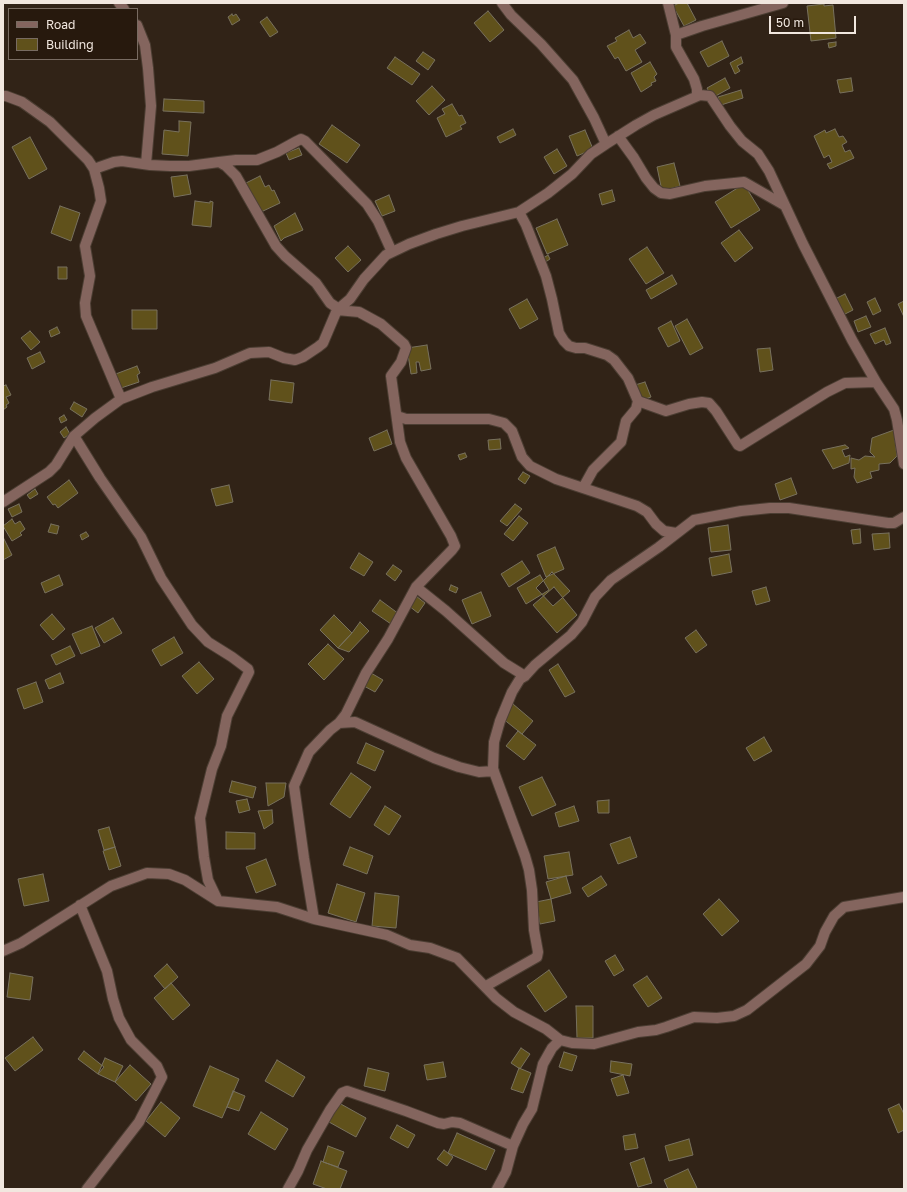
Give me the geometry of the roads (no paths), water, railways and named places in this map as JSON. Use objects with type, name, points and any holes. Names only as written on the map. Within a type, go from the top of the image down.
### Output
[{"type":"street","points":[[502,3],[511,15],[541,44],[573,80],[594,118],[606,144]]},
{"type":"street","points":[[668,3],[676,35],[676,47],[694,79],[697,95]]},
{"type":"street","points":[[676,35],[783,3]]},
{"type":"street","points":[[138,28],[145,45],[151,106],[146,164]]},
{"type":"street","points":[[3,502],[49,472],[56,465],[74,436],[121,399],[152,387],[215,368],[250,353],[269,352],[284,358],[295,360],[299,359],[323,343],[337,310],[350,299],[380,260],[392,252],[409,244],[449,230],[519,212],[548,193],[572,174],[591,154],[618,136],[636,125],[697,95],[704,95],[712,99],[730,126],[742,141],[758,154],[769,171],[784,205],[852,340],[895,413],[904,464]]},
{"type":"street","points":[[3,96],[22,102],[50,122],[88,160],[94,169],[99,188],[100,201],[85,246],[90,276],[85,303],[86,316],[121,399]]},
{"type":"street","points":[[618,136],[646,178],[654,188],[661,193],[670,194],[705,186],[744,182],[784,205]]},
{"type":"street","points":[[94,169],[114,162],[122,161],[146,164],[189,166],[236,160],[258,160],[301,139],[367,204],[378,221],[392,252]]},
{"type":"street","points":[[219,162],[230,169],[236,176],[276,246],[285,256],[316,283],[330,303],[336,307],[337,310],[359,312],[381,324],[404,344],[406,348],[401,362],[391,376],[400,442],[406,458],[451,536],[455,546],[416,587],[388,639],[366,674],[346,714],[339,723],[330,730],[309,752],[294,786],[314,919]]},
{"type":"street","points":[[519,212],[526,225],[546,276],[552,299],[555,320],[564,341],[569,346],[585,348],[607,355],[614,360],[628,378],[638,401],[636,409],[626,420],[621,442],[593,470],[583,488]]},
{"type":"street","points":[[638,401],[666,411],[689,404],[702,402],[709,403],[740,446],[827,392],[845,383],[876,382]]},
{"type":"street","points":[[397,416],[406,419],[484,419],[504,423],[512,431],[522,457],[530,466],[556,479],[637,506],[647,512],[656,524],[664,531],[676,533]]},
{"type":"street","points":[[74,436],[100,478],[141,537],[161,578],[192,625],[208,642],[232,657],[248,669],[249,672],[227,716],[221,746],[212,769],[200,818],[208,880],[218,901]]},
{"type":"street","points":[[486,986],[537,957],[538,952],[534,930],[532,890],[529,870],[494,771],[494,742],[500,721],[512,692],[520,679],[526,676],[535,665],[556,649],[582,622],[594,597],[611,580],[659,547],[694,520],[741,511],[770,508],[789,508],[888,523],[894,523],[904,517]]},
{"type":"street","points":[[416,587],[504,663],[526,676]]},
{"type":"street","points":[[339,723],[356,722],[434,758],[460,767],[479,772],[494,771]]},
{"type":"street","points":[[3,951],[21,943],[110,886],[147,873],[169,874],[180,878],[218,901],[277,907],[314,919],[387,935],[410,945],[430,948],[457,958],[486,986],[496,998],[514,1012],[546,1029],[560,1040],[572,1043],[594,1044],[638,1032],[661,1029],[694,1018],[734,1016],[747,1010],[806,964],[820,946],[825,932],[834,916],[844,907],[904,897]]},
{"type":"street","points":[[80,905],[107,971],[112,999],[119,1018],[131,1040],[157,1066],[162,1077],[139,1122],[87,1189]]},
{"type":"street","points":[[497,1189],[506,1172],[513,1146],[532,1109],[543,1064],[552,1048],[560,1040]]},
{"type":"street","points":[[288,1189],[307,1150],[330,1110],[342,1093],[347,1091],[406,1110],[438,1123],[460,1123],[513,1146]]}]
